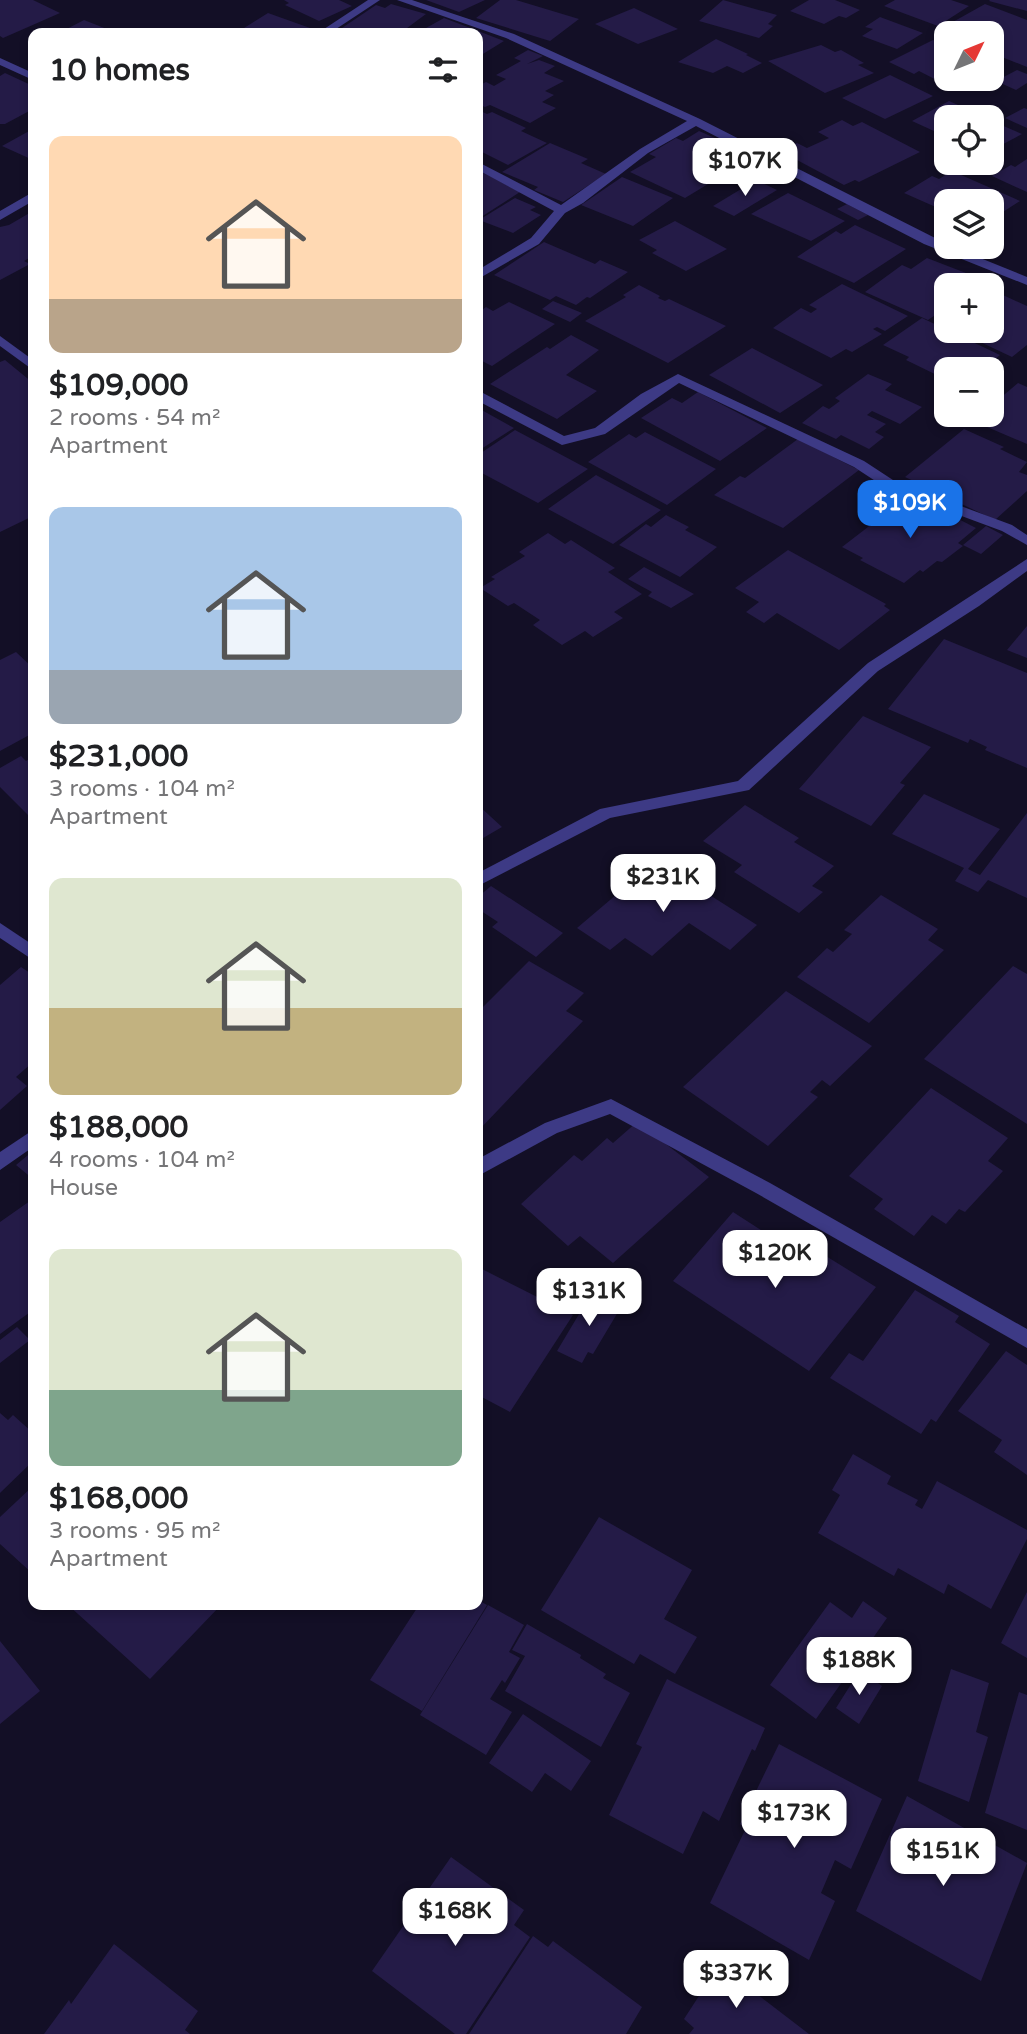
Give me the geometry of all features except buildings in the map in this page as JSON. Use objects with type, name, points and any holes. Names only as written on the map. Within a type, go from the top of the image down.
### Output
[{"type":"street","points":[[331,28],[375,0]]},
{"type":"street","points":[[402,0],[510,36],[696,121],[928,241],[1027,281]]},
{"type":"street","points":[[0,61],[28,75]]},
{"type":"street","points":[[483,272],[535,241],[561,210],[579,201],[644,151],[696,121]]},
{"type":"street","points":[[483,169],[561,210]]},
{"type":"street","points":[[0,216],[28,199]]},
{"type":"street","points":[[0,340],[28,362]]},
{"type":"street","points":[[483,399],[562,441],[600,431],[646,397],[678,378],[859,464],[891,485],[1007,528],[1027,541]]},
{"type":"street","points":[[483,877],[606,813],[743,786],[873,667],[974,603],[1027,564]]},
{"type":"street","points":[[0,929],[28,950]]},
{"type":"street","points":[[483,1165],[551,1128],[611,1106],[763,1188],[1027,1339]]},
{"type":"street","points":[[0,1162],[28,1141]]}]
